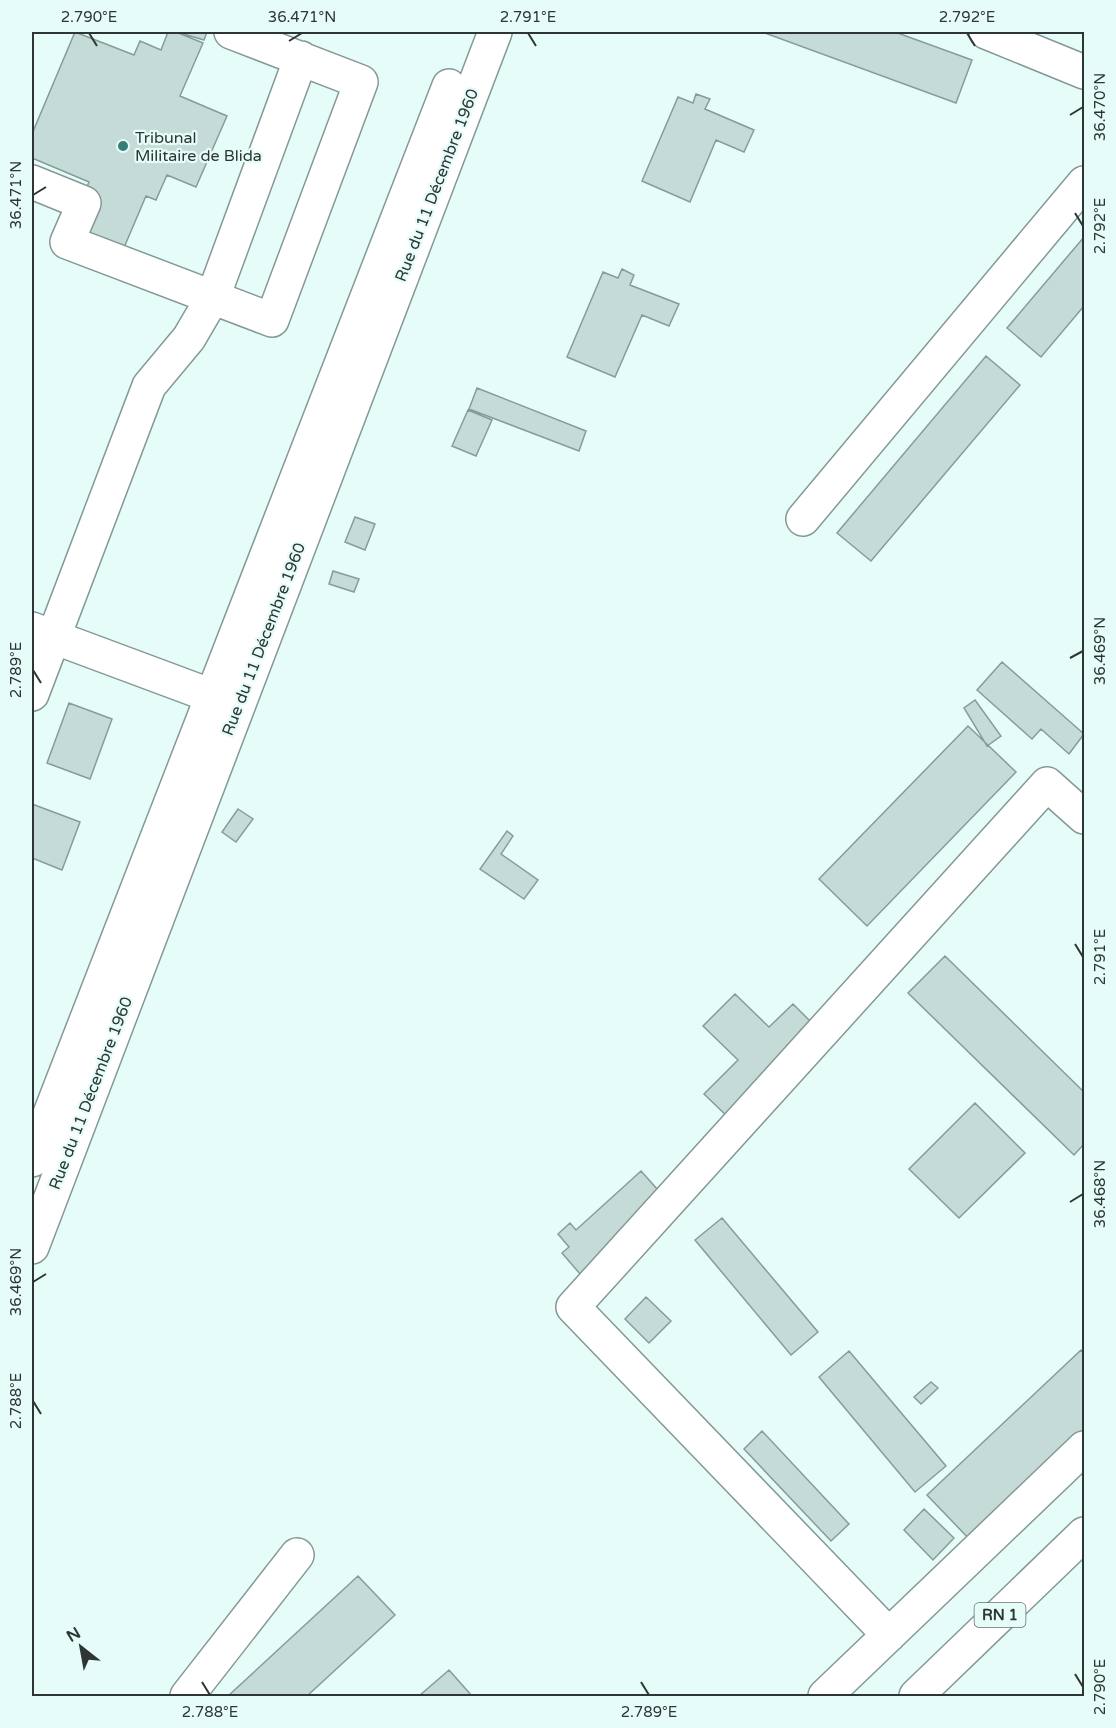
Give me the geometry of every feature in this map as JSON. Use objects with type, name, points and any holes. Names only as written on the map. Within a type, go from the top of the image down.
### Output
[{"type":"main road","points":[[32,182],[84,203],[67,242],[272,320],[360,82],[231,32]]},
{"type":"main road","name":"Rue du 11 Décembre 1960","points":[[32,1160],[471,32]]},
{"type":"main road","name":"Rue du 11 Décembre 1960","points":[[32,1247],[495,32]]},
{"type":"main road","points":[[986,32],[1084,72]]},
{"type":"main road","points":[[32,694],[42,633],[149,386],[189,338],[213,297],[301,58]]},
{"type":"main road","points":[[803,519],[1084,183]]},
{"type":"main road","points":[[42,633],[212,696]]},
{"type":"main road","points":[[889,1635],[573,1307],[1047,784],[1084,817]]},
{"type":"main road","points":[[825,1696],[1084,1448]]},
{"type":"main road","name":"RN 1","points":[[916,1696],[1084,1534]]},
{"type":"main road","points":[[187,1696],[297,1555]]},
{"type":"main road","name":"RN 1","points":[[942,1696],[1084,1559]]},
{"type":"building","name":"Tribunal Militaire de Blida","points":[[75,32],[134,55],[140,41],[161,50],[168,32],[176,32],[203,43],[180,96],[227,116],[196,187],[167,175],[156,200],[146,196],[120,257],[67,234],[89,182],[32,158],[32,134]]},
{"type":"building","points":[[177,32],[207,32],[204,40]]},
{"type":"building","points":[[762,32],[895,32],[972,60],[956,103]]},
{"type":"building","points":[[696,94],[710,99],[705,109],[754,130],[744,152],[716,140],[690,202],[642,181],[678,97],[693,103]]},
{"type":"building","points":[[1084,237],[1084,306],[1041,357],[1007,328]]},
{"type":"building","points":[[622,269],[634,275],[630,285],[679,304],[669,326],[642,315],[615,377],[567,357],[603,272],[618,278]]},
{"type":"building","points":[[986,356],[1020,385],[871,561],[837,533]]},
{"type":"building","points":[[477,388],[586,431],[579,451],[469,409]]},
{"type":"building","points":[[468,410],[492,420],[476,456],[452,446]]},
{"type":"building","points":[[355,517],[375,524],[365,550],[345,542]]},
{"type":"building","points":[[333,571],[359,579],[354,592],[329,584]]},
{"type":"building","points":[[1002,662],[1084,734],[1069,754],[1041,729],[1032,739],[977,690]]},
{"type":"building","points":[[975,700],[1001,736],[987,746],[964,708]]},
{"type":"building","points":[[69,703],[112,719],[90,779],[47,763]]},
{"type":"building","points":[[968,726],[1016,772],[867,926],[819,879]]},
{"type":"building","points":[[32,804],[80,822],[62,870],[32,858]]},
{"type":"building","points":[[238,809],[253,819],[236,842],[222,832]]},
{"type":"building","points":[[507,831],[513,836],[501,854],[538,880],[524,899],[480,869]]},
{"type":"building","points":[[945,956],[1084,1092],[1084,1144],[1074,1155],[908,993]]},
{"type":"building","points":[[735,994],[769,1027],[793,1004],[820,1031],[731,1120],[704,1094],[738,1060],[703,1026]]},
{"type":"building","points":[[975,1103],[1025,1153],[959,1218],[909,1169]]},
{"type":"building","points":[[641,1171],[666,1199],[581,1275],[562,1253],[569,1247],[558,1234],[570,1223],[576,1230]]},
{"type":"building","points":[[722,1218],[818,1332],[791,1355],[695,1240]]},
{"type":"building","points":[[646,1297],[671,1321],[649,1343],[625,1319]]},
{"type":"building","points":[[1081,1350],[1084,1353],[1084,1438],[973,1543],[927,1495]]},
{"type":"building","points":[[849,1351],[946,1466],[915,1492],[819,1377]]},
{"type":"building","points":[[931,1382],[938,1388],[921,1404],[914,1397]]},
{"type":"building","points":[[762,1431],[849,1524],[831,1541],[744,1449]]},
{"type":"building","points":[[924,1509],[954,1538],[933,1560],[904,1530]]},
{"type":"building","points":[[358,1576],[395,1615],[307,1696],[228,1696]]},
{"type":"building","points":[[449,1670],[472,1696],[419,1696]]},
{"type":"place","name":"Tribunal Militaire de Blida","points":[[123,146]]}]
